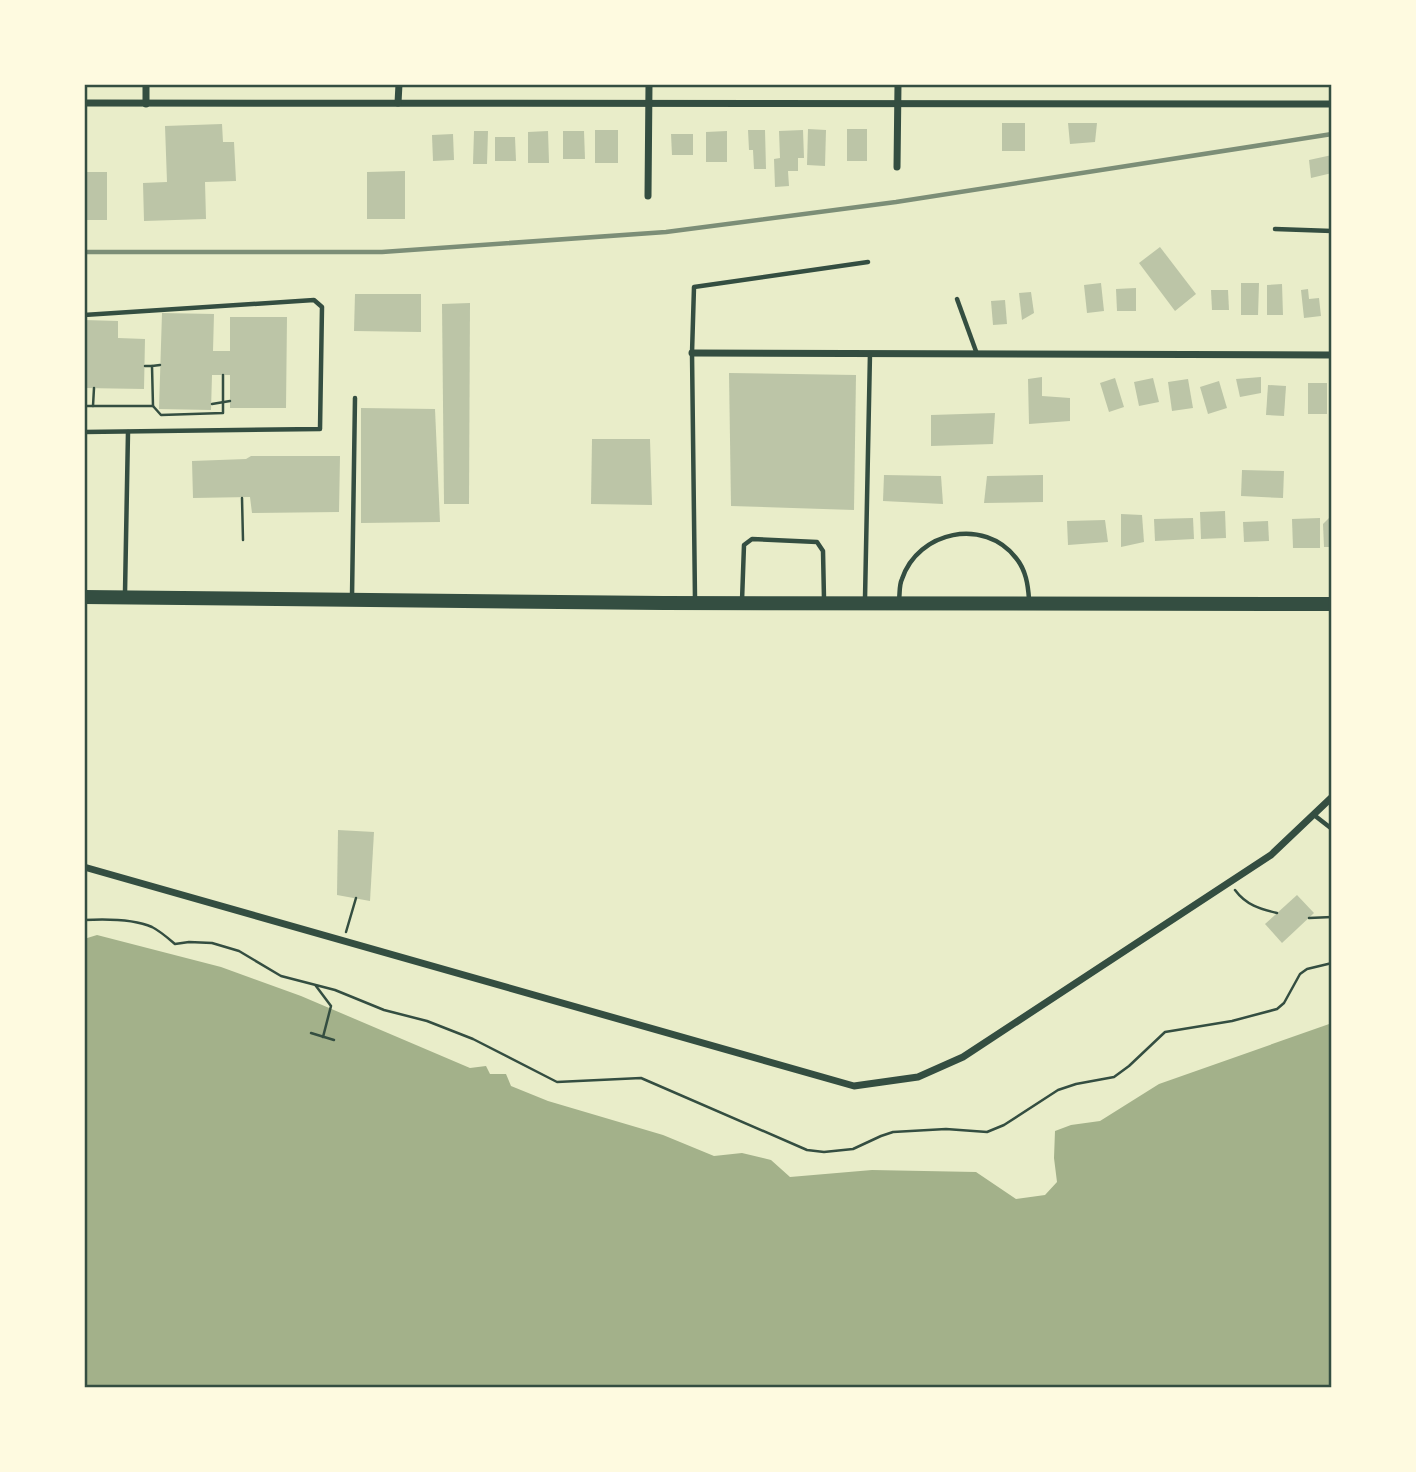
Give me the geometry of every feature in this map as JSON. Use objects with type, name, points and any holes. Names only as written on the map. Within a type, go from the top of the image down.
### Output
[{"type":"main road","points":[[84,597],[824,604],[1332,604]]},
{"type":"street","points":[[146,84],[146,104]]},
{"type":"street","points":[[398,103],[399,84]]},
{"type":"street","points":[[648,196],[649,84]]},
{"type":"street","points":[[897,167],[898,84]]},
{"type":"street","points":[[84,103],[1332,104]]},
{"type":"street","points":[[692,353],[1332,355]]},
{"type":"street","points":[[84,867],[854,1086],[918,1077],[963,1057],[1271,855],[1332,797]]},
{"type":"lane","points":[[1275,229],[1332,231]]},
{"type":"lane","points":[[695,603],[692,353],[694,287],[868,262]]},
{"type":"lane","points":[[957,299],[977,354]]},
{"type":"lane","points":[[84,315],[314,300],[322,307],[320,429],[84,432]]},
{"type":"lane","points":[[865,604],[870,353]]},
{"type":"lane","points":[[352,601],[355,398]]},
{"type":"lane","points":[[125,597],[128,432]]},
{"type":"lane","points":[[899,604],[901,580],[912,559],[930,542],[952,534],[976,534],[999,542],[1017,558],[1027,580],[1030,604]]},
{"type":"lane","points":[[742,603],[744,545],[752,539],[817,542],[823,551],[824,604]]},
{"type":"lane","points":[[1313,815],[1332,829]]},
{"type":"path","points":[[145,366],[160,365]]},
{"type":"path","points":[[152,366],[153,405],[161,415],[223,413],[223,375]]},
{"type":"path","points":[[93,406],[94,388]]},
{"type":"path","points":[[212,404],[230,401]]},
{"type":"path","points":[[84,406],[153,405]]},
{"type":"path","points":[[242,498],[243,540]]},
{"type":"path","points":[[1229,883],[1242,900],[1260,909],[1277,913]]},
{"type":"path","points":[[343,941],[356,898]]},
{"type":"path","points":[[1309,918],[1332,917]]},
{"type":"path","points":[[316,985],[331,1006],[323,1037]]},
{"type":"path","points":[[311,1033],[334,1040]]},
{"type":"shaded area","points":[[97,935],[221,967],[301,996],[470,1068],[486,1066],[490,1074],[506,1074],[511,1086],[548,1101],[663,1135],[714,1156],[742,1153],[771,1160],[790,1177],[872,1170],[976,1172],[1016,1199],[1045,1195],[1057,1182],[1055,1131],[1071,1125],[1100,1121],[1159,1084],[1332,1023],[1332,1388],[84,1388],[84,939]]},
{"type":"building","points":[[1002,123],[1025,123],[1025,151],[1002,151]]},
{"type":"building","points":[[1068,123],[1097,123],[1095,142],[1070,144]]},
{"type":"building","points":[[222,124],[223,142],[234,142],[236,181],[205,182],[206,219],[144,221],[143,183],[167,182],[165,126]]},
{"type":"building","points":[[808,129],[826,130],[825,166],[807,165]]},
{"type":"building","points":[[847,129],[867,129],[867,161],[847,161]]},
{"type":"building","points":[[595,130],[618,130],[618,163],[595,163]]},
{"type":"building","points":[[748,130],[765,130],[766,169],[754,169]]},
{"type":"building","points":[[803,130],[804,158],[798,158],[798,171],[788,171],[789,186],[775,187],[774,159],[780,158],[779,131]]},
{"type":"building","points":[[474,131],[488,131],[487,164],[473,164]]},
{"type":"building","points":[[548,131],[549,163],[528,163],[528,132]]},
{"type":"building","points":[[563,131],[584,131],[585,159],[563,159]]},
{"type":"building","points":[[727,131],[727,162],[706,162],[706,132]]},
{"type":"building","points":[[453,134],[454,160],[433,161],[432,135]]},
{"type":"building","points":[[671,134],[693,134],[693,155],[672,155]]},
{"type":"building","points":[[495,137],[515,137],[516,161],[495,161]]},
{"type":"building","points":[[1332,155],[1332,173],[1311,178],[1309,160]]},
{"type":"building","points":[[405,171],[405,219],[367,219],[367,172]]},
{"type":"building","points":[[84,172],[107,172],[107,220],[84,220]]},
{"type":"building","points":[[1160,247],[1196,294],[1175,311],[1139,263]]},
{"type":"building","points":[[1101,283],[1104,311],[1087,313],[1084,285]]},
{"type":"building","points":[[1241,283],[1259,283],[1258,315],[1241,315]]},
{"type":"building","points":[[1282,284],[1283,315],[1267,315],[1267,285]]},
{"type":"building","points":[[1136,288],[1136,311],[1117,311],[1116,289]]},
{"type":"building","points":[[1308,289],[1309,299],[1319,298],[1321,316],[1304,318],[1301,290]]},
{"type":"building","points":[[1211,290],[1228,290],[1229,310],[1212,310]]},
{"type":"building","points":[[1031,292],[1034,313],[1022,320],[1019,293]]},
{"type":"building","points":[[355,294],[421,294],[421,332],[354,331]]},
{"type":"building","points":[[1005,300],[1007,324],[993,325],[991,301]]},
{"type":"building","points":[[470,303],[469,504],[444,504],[442,304]]},
{"type":"building","points":[[162,313],[214,314],[213,351],[230,351],[230,317],[287,317],[286,408],[230,408],[230,375],[212,375],[211,410],[159,409]]},
{"type":"building","points":[[84,320],[118,321],[118,338],[145,339],[144,389],[84,388]]},
{"type":"building","points":[[729,373],[856,375],[854,510],[731,506]]},
{"type":"building","points":[[1042,377],[1042,396],[1070,398],[1070,421],[1029,424],[1028,379]]},
{"type":"building","points":[[1261,377],[1261,393],[1240,397],[1236,379]]},
{"type":"building","points":[[1115,378],[1124,407],[1109,412],[1100,383]]},
{"type":"building","points":[[1153,378],[1159,402],[1139,406],[1134,382]]},
{"type":"building","points":[[1188,379],[1193,408],[1172,411],[1168,382]]},
{"type":"building","points":[[1219,381],[1227,408],[1208,414],[1200,387]]},
{"type":"building","points":[[1308,383],[1327,383],[1327,414],[1308,414]]},
{"type":"building","points":[[1268,385],[1286,386],[1284,416],[1266,415]]},
{"type":"building","points":[[361,408],[435,409],[440,522],[361,523]]},
{"type":"building","points":[[995,413],[993,444],[931,446],[931,415]]},
{"type":"building","points":[[592,439],[650,439],[652,505],[591,504]]},
{"type":"building","points":[[251,456],[340,456],[339,512],[252,513],[250,497],[193,498],[192,461],[246,459]]},
{"type":"building","points":[[1242,470],[1284,471],[1283,498],[1241,496]]},
{"type":"building","points":[[884,475],[941,476],[943,504],[883,501]]},
{"type":"building","points":[[1043,475],[1043,502],[984,503],[987,476]]},
{"type":"building","points":[[1225,511],[1226,538],[1201,539],[1200,512]]},
{"type":"building","points":[[1121,514],[1142,515],[1144,542],[1121,547]]},
{"type":"building","points":[[1332,515],[1332,547],[1324,547],[1323,524]]},
{"type":"building","points":[[1193,518],[1194,539],[1155,541],[1154,519]]},
{"type":"building","points":[[1320,518],[1320,548],[1293,548],[1292,519]]},
{"type":"building","points":[[1105,520],[1108,542],[1068,545],[1067,521]]},
{"type":"building","points":[[1268,521],[1269,541],[1244,542],[1243,522]]},
{"type":"building","points":[[338,830],[374,832],[370,901],[337,895]]},
{"type":"building","points":[[1297,895],[1314,913],[1282,943],[1265,924]]},
{"type":"railway","points":[[84,252],[382,252],[666,232],[896,202],[1332,134]]}]
